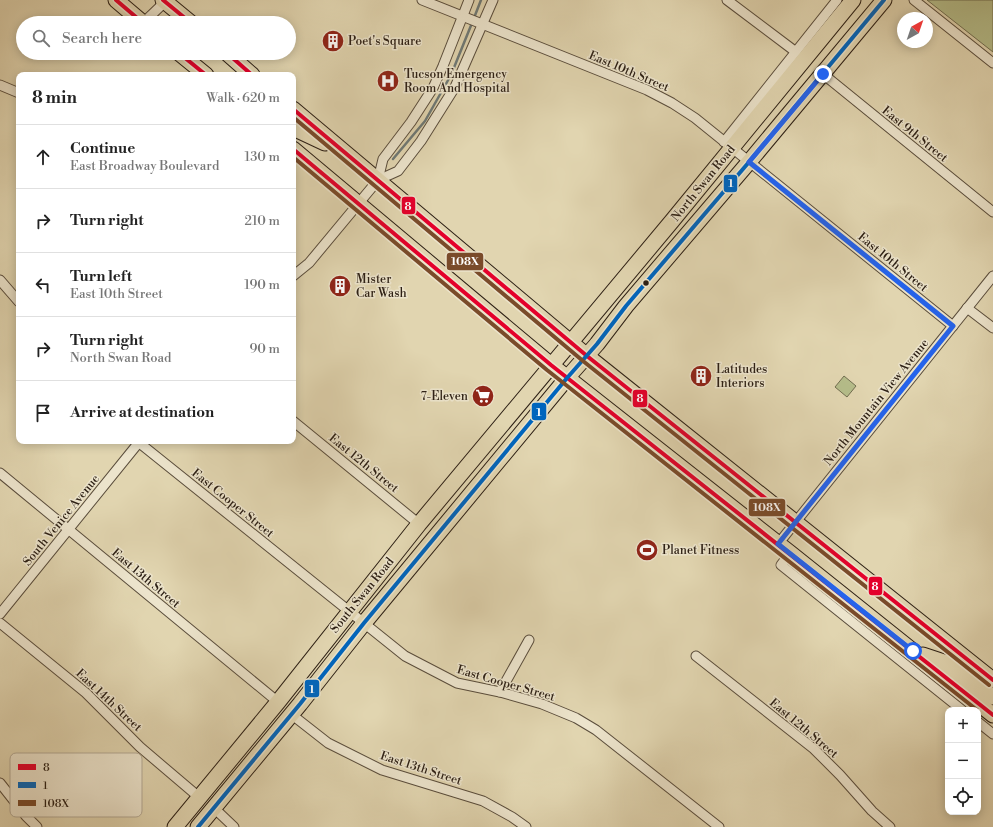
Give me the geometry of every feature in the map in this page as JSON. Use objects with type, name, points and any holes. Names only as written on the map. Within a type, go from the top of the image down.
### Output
[{"type":"main road","points":[[116,0],[135,16]]},
{"type":"main road","name":"North Swan Road","points":[[551,365],[728,145],[853,0]]},
{"type":"main road","name":"North Swan Road","points":[[567,378],[884,0]]},
{"type":"main road","points":[[165,1],[183,16]]},
{"type":"main road","points":[[188,60],[202,72]]},
{"type":"main road","points":[[235,60],[249,72]]},
{"type":"main road","points":[[296,112],[587,356],[993,680]]},
{"type":"main road","points":[[296,129],[344,152]]},
{"type":"main road","points":[[296,152],[567,378],[993,715]]},
{"type":"main road","name":"South Swan Road","points":[[175,827],[278,702],[419,524],[551,365]]},
{"type":"main road","name":"South Swan Road","points":[[198,827],[292,714],[364,623],[567,378]]},
{"type":"main road","points":[[913,651],[947,663],[993,697]]},
{"type":"street","name":"East 10th Street","points":[[422,0],[647,90],[672,103],[696,118],[953,326]]},
{"type":"street","points":[[296,274],[309,263],[378,180],[383,159],[411,122],[433,88],[469,0]]},
{"type":"street","points":[[378,180],[398,171],[421,141],[455,87],[493,0]]},
{"type":"street","points":[[727,0],[796,52]]},
{"type":"street","name":"North Swan Road","points":[[728,145],[796,52],[837,0]]},
{"type":"street","points":[[914,0],[993,63]]},
{"type":"street","points":[[150,16],[165,1]]},
{"type":"street","name":"East 9th Street","points":[[823,74],[993,212]]},
{"type":"street","points":[[0,85],[16,92]]},
{"type":"street","name":"North Mountain View Avenue","points":[[778,544],[993,276]]},
{"type":"street","points":[[0,280],[16,299]]},
{"type":"street","points":[[967,308],[993,328]]},
{"type":"street","name":"East 12th Street","points":[[296,423],[419,524]]},
{"type":"street","name":"South Venice Avenue","points":[[0,614],[137,444]]},
{"type":"street","name":"East Cooper Street","points":[[143,444],[405,656],[457,683],[500,692],[542,704],[576,718],[611,742],[719,827]]},
{"type":"street","name":"East 13th Street","points":[[0,473],[278,702]]},
{"type":"street","points":[[790,553],[781,565],[958,707]]},
{"type":"street","name":"East 14th Street","points":[[0,623],[86,693],[140,747],[200,798]]},
{"type":"street","points":[[500,692],[529,640]]},
{"type":"street","name":"East 12th Street","points":[[696,656],[814,749],[840,775],[872,811],[890,827]]},
{"type":"street","name":"East 13th Street","points":[[292,714],[328,743],[382,770],[483,801],[512,817],[526,827]]},
{"type":"street","points":[[981,724],[993,734]]},
{"type":"street","points":[[0,783],[10,796]]},
{"type":"street","points":[[214,808],[234,827]]},
{"type":"street","points":[[27,817],[38,827]]},
{"type":"green space","points":[[927,0],[993,0],[993,52]]},
{"type":"green space","points":[[844,376],[856,386],[847,397],[835,387]]},
{"type":"waterway","points":[[474,18],[481,0]]},
{"type":"waterway","points":[[393,159],[425,121],[451,75],[472,23]]},
{"type":"transit line","name":"8","points":[[116,0],[135,16]]},
{"type":"transit line","name":"8","points":[[163,0],[182,16]]},
{"type":"transit line","name":"1","points":[[198,827],[300,704],[364,623],[567,378],[597,344],[626,306],[749,162],[884,0]]},
{"type":"transit line","name":"8","points":[[188,60],[202,72]]},
{"type":"transit line","name":"8","points":[[235,60],[249,72]]},
{"type":"transit line","name":"8","points":[[296,112],[587,356],[993,680]]},
{"type":"transit line","name":"108X","points":[[296,120],[583,361],[989,685]]},
{"type":"transit line","name":"8","points":[[296,152],[551,365],[993,715]]},
{"type":"transit line","name":"108X","points":[[296,160],[547,370],[973,707]]},
{"type":"place","name":"Poet's Square","points":[[333,41]]},
{"type":"place","name":"Tucson Emergency Room And Hospital","points":[[388,81]]},
{"type":"place","name":"Mister Car Wash","points":[[340,286]]},
{"type":"place","name":"Latitudes Interiors","points":[[701,376]]},
{"type":"place","name":"7-Eleven","points":[[483,396]]},
{"type":"place","name":"Planet Fitness","points":[[647,550]]},
{"type":"route","points":[[823,74],[749,162],[953,326],[778,544],[913,651]]}]
